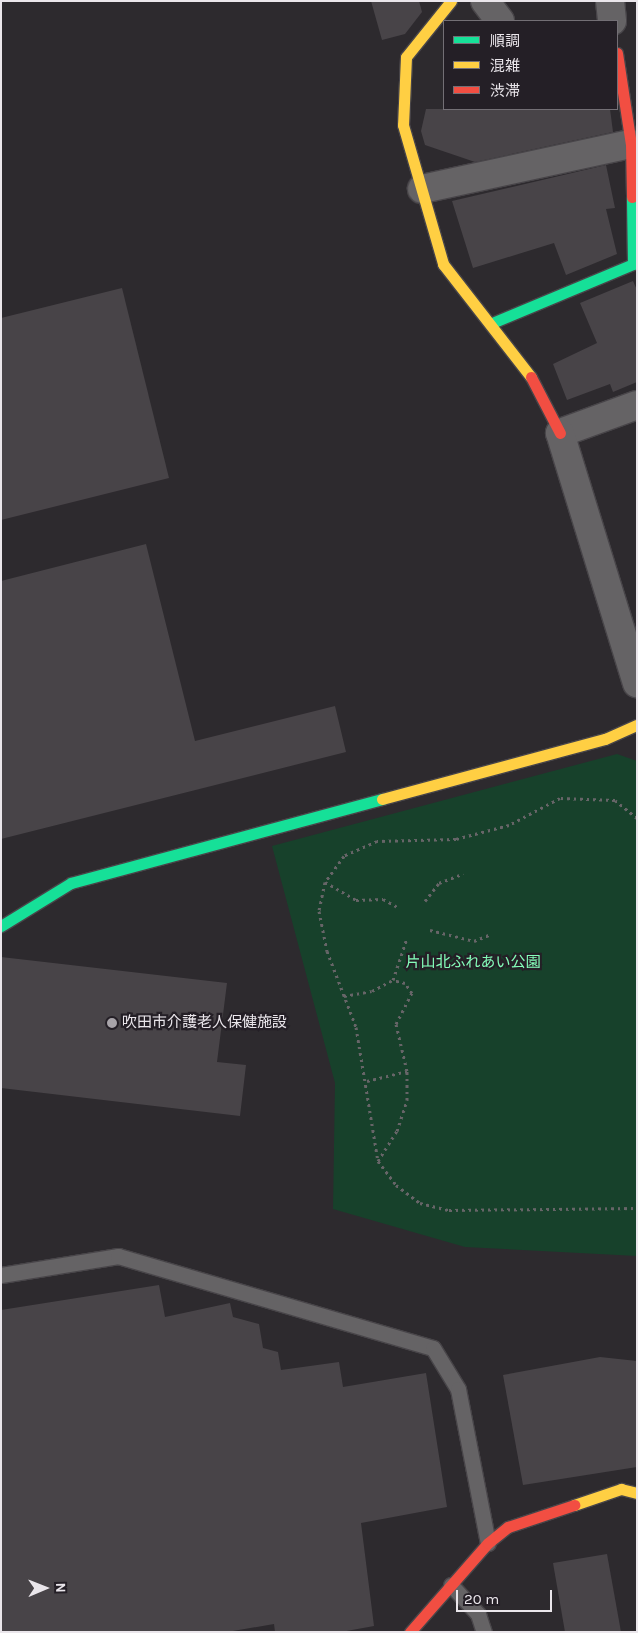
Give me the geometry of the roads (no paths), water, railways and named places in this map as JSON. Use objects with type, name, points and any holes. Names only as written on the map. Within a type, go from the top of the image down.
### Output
[{"type":"street","points":[[451,1],[406,56],[403,125],[443,264],[523,362],[560,433],[637,683]]},
{"type":"street","points":[[485,1],[499,20]]},
{"type":"street","points":[[492,323],[633,264],[631,144],[618,60]]},
{"type":"street","points":[[422,189],[631,144]]},
{"type":"street","points":[[560,433],[637,405]]},
{"type":"street","points":[[1,926],[71,883],[605,740],[637,725]]},
{"type":"street","points":[[410,1632],[488,1543],[508,1527],[621,1489],[637,1493]]},
{"type":"lane","points":[[1,1275],[118,1256],[433,1348],[458,1389],[488,1543]]},
{"type":"lane","points":[[450,1585],[478,1614],[484,1632]]},
{"type":"place","name":"吹田市介護老人保健施設","points":[[112,1023]]},
{"type":"park label","name":"片山北ふれあい公園","points":[[473,963]]}]
